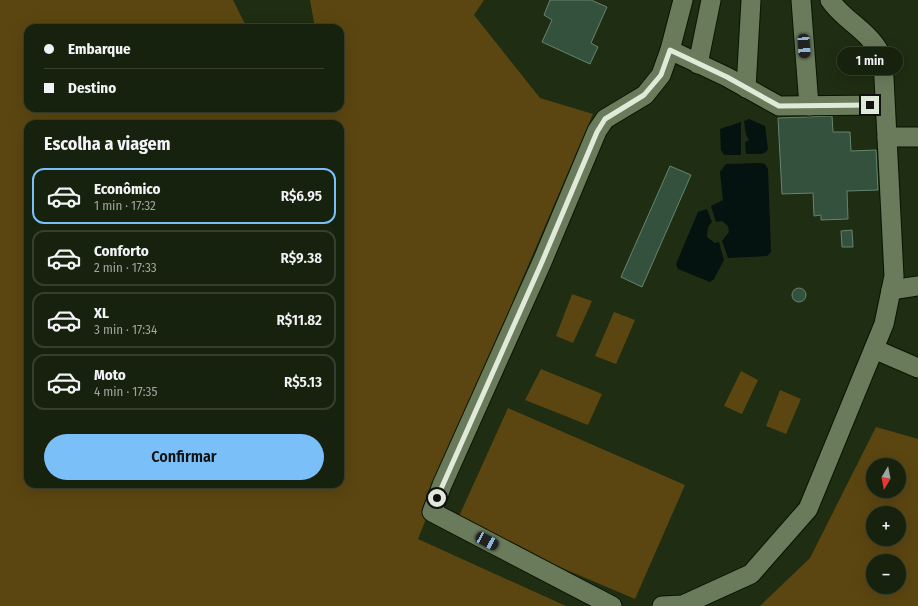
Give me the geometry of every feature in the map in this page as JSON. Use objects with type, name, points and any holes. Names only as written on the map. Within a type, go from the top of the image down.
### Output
[{"type":"street","points":[[612,606],[432,512],[442,485],[542,262],[597,132],[605,119],[644,95],[661,75],[670,50],[683,0]]},
{"type":"street","points":[[698,64],[711,0]]},
{"type":"street","points":[[746,88],[751,0]]},
{"type":"street","points":[[800,0],[809,106]]},
{"type":"street","points":[[662,606],[683,605],[751,574],[808,509],[884,324],[894,276],[881,54],[860,28],[833,5],[830,0]]},
{"type":"street","points":[[670,50],[779,106],[885,105]]},
{"type":"street","points":[[887,137],[918,137]]},
{"type":"street","points":[[891,290],[918,286]]},
{"type":"street","points":[[874,349],[918,368]]},
{"type":"shaded area","points":[[0,0],[233,0],[245,24],[24,24],[24,112],[344,112],[344,24],[314,24],[310,0],[484,0],[474,15],[540,98],[593,114],[515,296],[418,539],[566,606],[0,606]]},
{"type":"shaded area","points":[[749,119],[765,126],[768,149],[762,154],[746,154],[745,142],[749,140],[746,135],[744,121]]},
{"type":"shaded area","points":[[741,122],[741,155],[724,155],[721,150],[720,129]]},
{"type":"shaded area","points":[[726,164],[765,164],[768,169],[771,252],[767,256],[728,258],[722,241],[729,232],[728,226],[722,221],[716,222],[711,206],[723,200],[720,172]]},
{"type":"shaded area","points":[[707,209],[712,222],[708,227],[707,237],[715,243],[719,242],[724,260],[714,279],[710,282],[678,269],[676,264],[698,212]]},
{"type":"shaded area","points":[[572,294],[592,301],[573,343],[556,336]]},
{"type":"shaded area","points":[[614,312],[635,320],[616,364],[595,356]]},
{"type":"shaded area","points":[[541,369],[602,394],[588,425],[525,400]]},
{"type":"shaded area","points":[[741,371],[758,380],[742,414],[724,406]]},
{"type":"shaded area","points":[[780,390],[801,399],[786,434],[766,426]]},
{"type":"shaded area","points":[[508,408],[685,485],[635,599],[456,523]]},
{"type":"shaded area","points":[[876,427],[918,439],[918,606],[760,606],[810,558]]},
{"type":"building","points":[[550,0],[591,0],[607,7],[591,43],[598,47],[590,64],[542,42],[552,20],[544,15]]},
{"type":"building","points":[[832,116],[833,132],[850,132],[851,151],[876,150],[878,190],[847,191],[848,219],[821,220],[821,215],[814,216],[813,193],[782,194],[778,118]]},
{"type":"building","points":[[670,166],[691,175],[642,287],[621,277]]},
{"type":"building","points":[[852,230],[853,247],[842,247],[841,231]]},
{"type":"building","points":[[799,288],[804,290],[806,295],[804,300],[799,302],[794,300],[792,295],[794,290]]},
{"type":"route","points":[[437,498],[542,262],[597,132],[605,119],[644,95],[661,75],[670,50],[727,77],[779,106],[870,105]]}]
